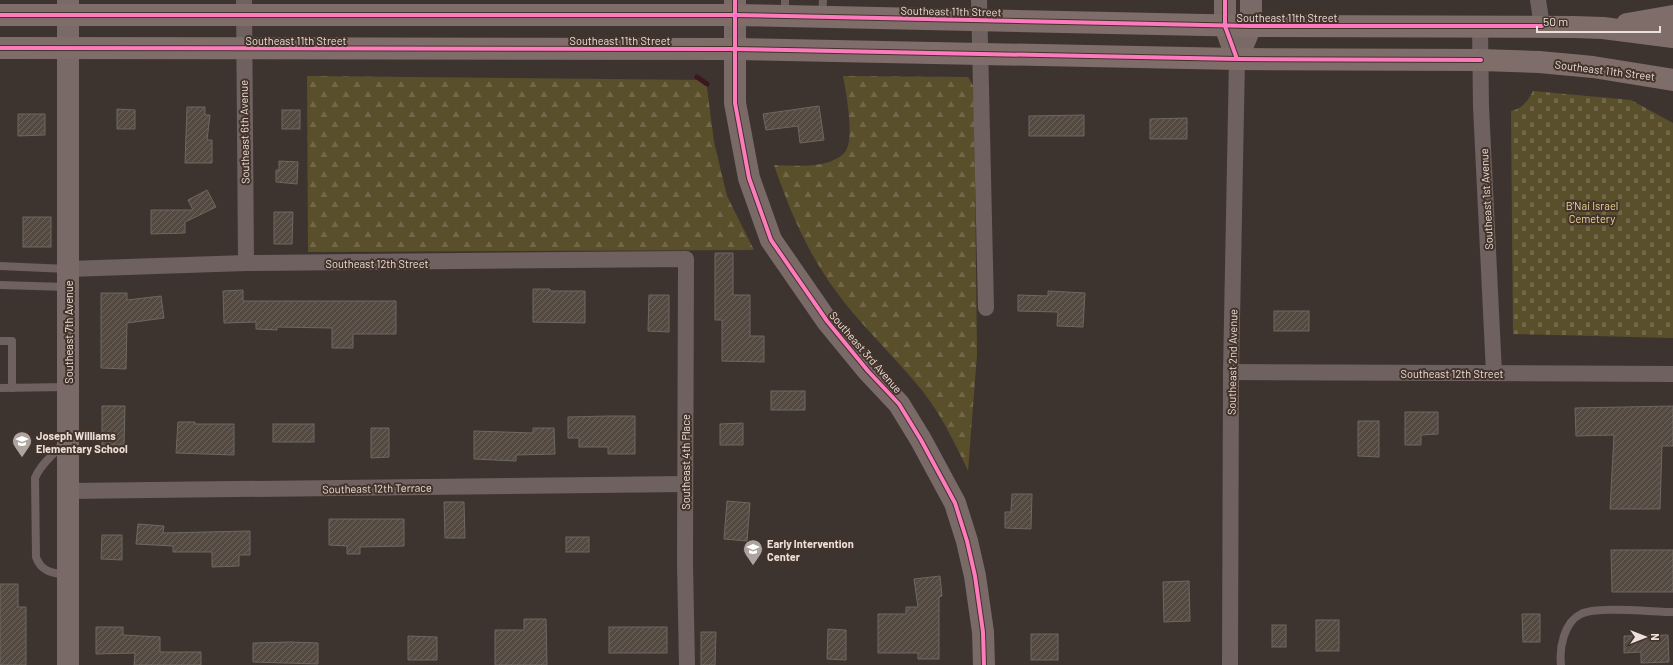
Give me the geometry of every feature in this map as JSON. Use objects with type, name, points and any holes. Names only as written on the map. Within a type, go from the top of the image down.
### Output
[{"type":"highway","name":"Southeast 11th Street","points":[[0,16],[68,8],[786,8],[978,10],[1225,26],[1542,26],[1603,28],[1673,37]]},
{"type":"highway","points":[[1603,28],[1673,16]]},
{"type":"highway","name":"Southeast 11th Street","points":[[0,48],[735,49],[1237,59],[1481,60],[1539,62],[1585,66],[1673,80]]},
{"type":"street","name":"Southeast 2nd Avenue","points":[[1225,0],[1225,26],[1237,59],[1231,372],[1230,665]]},
{"type":"street","name":"Southeast 2nd Avenue","points":[[1237,59],[1251,26],[1251,0]]},
{"type":"street","points":[[1538,0],[1542,26]]},
{"type":"street","name":"Southeast 7th Avenue","points":[[68,8],[68,665]]},
{"type":"street","name":"Southeast 6th Avenue","points":[[244,8],[246,263]]},
{"type":"street","name":"Southeast 3rd Avenue","points":[[735,8],[735,103],[749,178],[771,240],[811,300],[868,371],[899,404],[921,440],[955,503],[967,541],[975,576],[983,632],[984,665]]},
{"type":"street","points":[[978,10],[986,308]]},
{"type":"street","name":"Southeast 1st Avenue","points":[[1480,26],[1481,107],[1494,373]]},
{"type":"street","name":"Southeast 12th Street","points":[[68,278],[246,263],[686,259]]},
{"type":"street","name":"Southeast 4th Place","points":[[686,259],[685,484],[687,665]]},
{"type":"street","name":"Southeast 12th Street","points":[[1231,372],[1673,374]]},
{"type":"street","name":"Southeast 12th Terrace","points":[[68,491],[685,484]]},
{"type":"lane","points":[[0,266],[68,278]]},
{"type":"lane","points":[[0,285],[68,278]]},
{"type":"lane","points":[[0,341],[12,341],[12,388]]},
{"type":"lane","points":[[0,388],[68,387]]},
{"type":"lane","points":[[68,436],[53,456],[39,467],[35,478],[36,558],[38,565],[49,573],[68,576]]},
{"type":"lane","points":[[1561,665],[1560,654],[1569,624],[1581,614],[1595,610],[1673,612]]},
{"type":"green space","points":[[307,76],[706,80],[714,142],[727,196],[754,250],[308,252]]},
{"type":"green space","points":[[843,76],[968,77],[974,87],[977,355],[968,471],[951,436],[931,402],[905,370],[854,314],[825,276],[800,230],[774,165],[802,166],[822,164],[839,157],[845,152],[848,146],[850,127],[848,103]]},
{"type":"green space","name":"B’Nai Israel Cemetery","points":[[1533,91],[1631,100],[1673,123],[1673,338],[1513,334],[1511,111],[1524,104]]},
{"type":"building","points":[[819,106],[824,140],[800,143],[798,126],[766,130],[763,114]]},
{"type":"building","points":[[187,107],[205,107],[205,115],[210,115],[207,140],[212,140],[212,163],[185,163]]},
{"type":"building","points":[[117,109],[135,110],[135,129],[117,129]]},
{"type":"building","points":[[282,110],[300,110],[300,129],[282,129]]},
{"type":"building","points":[[18,114],[45,114],[45,135],[18,136]]},
{"type":"building","points":[[1084,115],[1084,136],[1029,136],[1029,116]]},
{"type":"building","points":[[1187,118],[1187,139],[1150,139],[1150,119]]},
{"type":"building","points":[[279,161],[298,162],[297,184],[276,182],[276,170],[279,170]]},
{"type":"building","points":[[207,190],[216,207],[185,222],[185,233],[151,234],[151,210],[193,210],[188,200]]},
{"type":"building","points":[[274,212],[293,212],[292,244],[274,244]]},
{"type":"building","points":[[23,217],[51,217],[51,247],[23,247]]},
{"type":"building","points":[[715,253],[733,253],[733,295],[750,295],[750,336],[764,336],[764,362],[722,361],[722,320],[715,320]]},
{"type":"building","points":[[533,289],[550,289],[550,291],[585,291],[585,323],[533,322]]},
{"type":"building","points":[[243,290],[243,301],[396,301],[396,334],[353,334],[353,348],[332,348],[332,328],[277,327],[277,330],[256,329],[256,322],[224,323],[223,291]]},
{"type":"building","points":[[1048,291],[1085,293],[1083,327],[1057,326],[1058,312],[1018,311],[1018,295],[1048,296]]},
{"type":"building","points":[[101,293],[127,293],[127,300],[161,296],[164,318],[127,323],[126,369],[101,368]]},
{"type":"building","points":[[649,295],[669,295],[669,332],[648,331]]},
{"type":"building","points":[[1274,311],[1309,311],[1309,331],[1274,331]]},
{"type":"building","points":[[771,391],[805,391],[805,410],[771,410]]},
{"type":"building","points":[[102,406],[125,406],[124,445],[102,445]]},
{"type":"building","points":[[1673,406],[1673,446],[1662,446],[1660,509],[1610,509],[1614,435],[1576,436],[1575,408]]},
{"type":"building","points":[[1405,412],[1438,412],[1438,434],[1421,435],[1421,445],[1405,445]]},
{"type":"building","points":[[635,416],[635,454],[608,454],[608,447],[579,447],[579,438],[568,438],[568,417]]},
{"type":"building","points":[[1358,421],[1379,421],[1379,457],[1358,456]]},
{"type":"building","points":[[178,422],[195,422],[195,424],[234,424],[234,455],[176,453]]},
{"type":"building","points":[[743,423],[743,445],[720,445],[720,424]]},
{"type":"building","points":[[273,424],[314,424],[314,442],[273,442]]},
{"type":"building","points":[[371,428],[389,428],[389,457],[371,458]]},
{"type":"building","points":[[533,428],[554,428],[555,454],[516,455],[516,461],[474,459],[474,431],[533,433]]},
{"type":"building","points":[[1012,494],[1032,494],[1031,529],[1005,528],[1005,512],[1011,512]]},
{"type":"building","points":[[727,501],[750,503],[747,541],[724,539]]},
{"type":"building","points":[[444,502],[464,502],[465,538],[445,538]]},
{"type":"building","points":[[329,519],[404,519],[404,546],[360,547],[360,554],[347,554],[347,546],[329,545]]},
{"type":"building","points":[[138,524],[164,526],[163,533],[250,531],[250,555],[239,555],[239,566],[212,567],[212,552],[173,552],[173,546],[136,544]]},
{"type":"building","points":[[102,535],[122,535],[122,560],[101,559]]},
{"type":"building","points":[[566,537],[589,537],[589,552],[566,552]]},
{"type":"building","points":[[1611,550],[1673,550],[1673,592],[1612,592]]},
{"type":"building","points":[[940,576],[942,596],[939,597],[939,659],[918,659],[918,653],[878,653],[878,614],[906,614],[906,607],[918,607],[914,579]]},
{"type":"building","points":[[1189,581],[1190,621],[1164,622],[1163,582]]},
{"type":"building","points":[[0,584],[18,584],[18,607],[26,607],[26,665],[0,665]]},
{"type":"building","points":[[1522,614],[1540,614],[1540,642],[1523,642]]},
{"type":"building","points":[[524,619],[546,619],[547,665],[495,665],[495,630],[524,630]]},
{"type":"building","points":[[1316,620],[1339,620],[1339,651],[1316,651]]},
{"type":"building","points":[[1272,625],[1286,625],[1286,647],[1272,647]]},
{"type":"building","points":[[96,627],[123,627],[123,635],[160,637],[160,652],[201,652],[201,665],[134,665],[135,653],[96,654]]},
{"type":"building","points":[[609,627],[667,627],[667,653],[609,653]]},
{"type":"building","points":[[828,629],[846,630],[846,660],[827,659]]},
{"type":"building","points":[[701,632],[716,632],[715,665],[701,665]]},
{"type":"building","points":[[1031,634],[1058,634],[1058,660],[1031,660]]},
{"type":"building","points":[[1668,635],[1669,662],[1641,663],[1641,652],[1624,653],[1624,636]]},
{"type":"building","points":[[408,636],[437,637],[437,660],[408,660]]},
{"type":"building","points":[[253,643],[318,643],[318,664],[253,662]]},
{"type":"waterway","points":[[697,77],[707,84]]},
{"type":"cycle path","points":[[735,0],[735,103],[749,178],[771,240],[827,321],[868,371],[899,404],[921,440],[955,503],[967,541],[975,576],[983,632],[984,665]]},
{"type":"cycle path","points":[[1225,0],[1225,26],[1237,59]]},
{"type":"cycle path","points":[[0,15],[735,15],[1251,26],[1542,26]]},
{"type":"cycle path","points":[[0,48],[735,49],[1237,59],[1481,60]]},
{"type":"place","name":"Joseph Williams Elementary School","points":[[22,458]]},
{"type":"place","name":"Early Intervention Center","points":[[753,566]]}]
